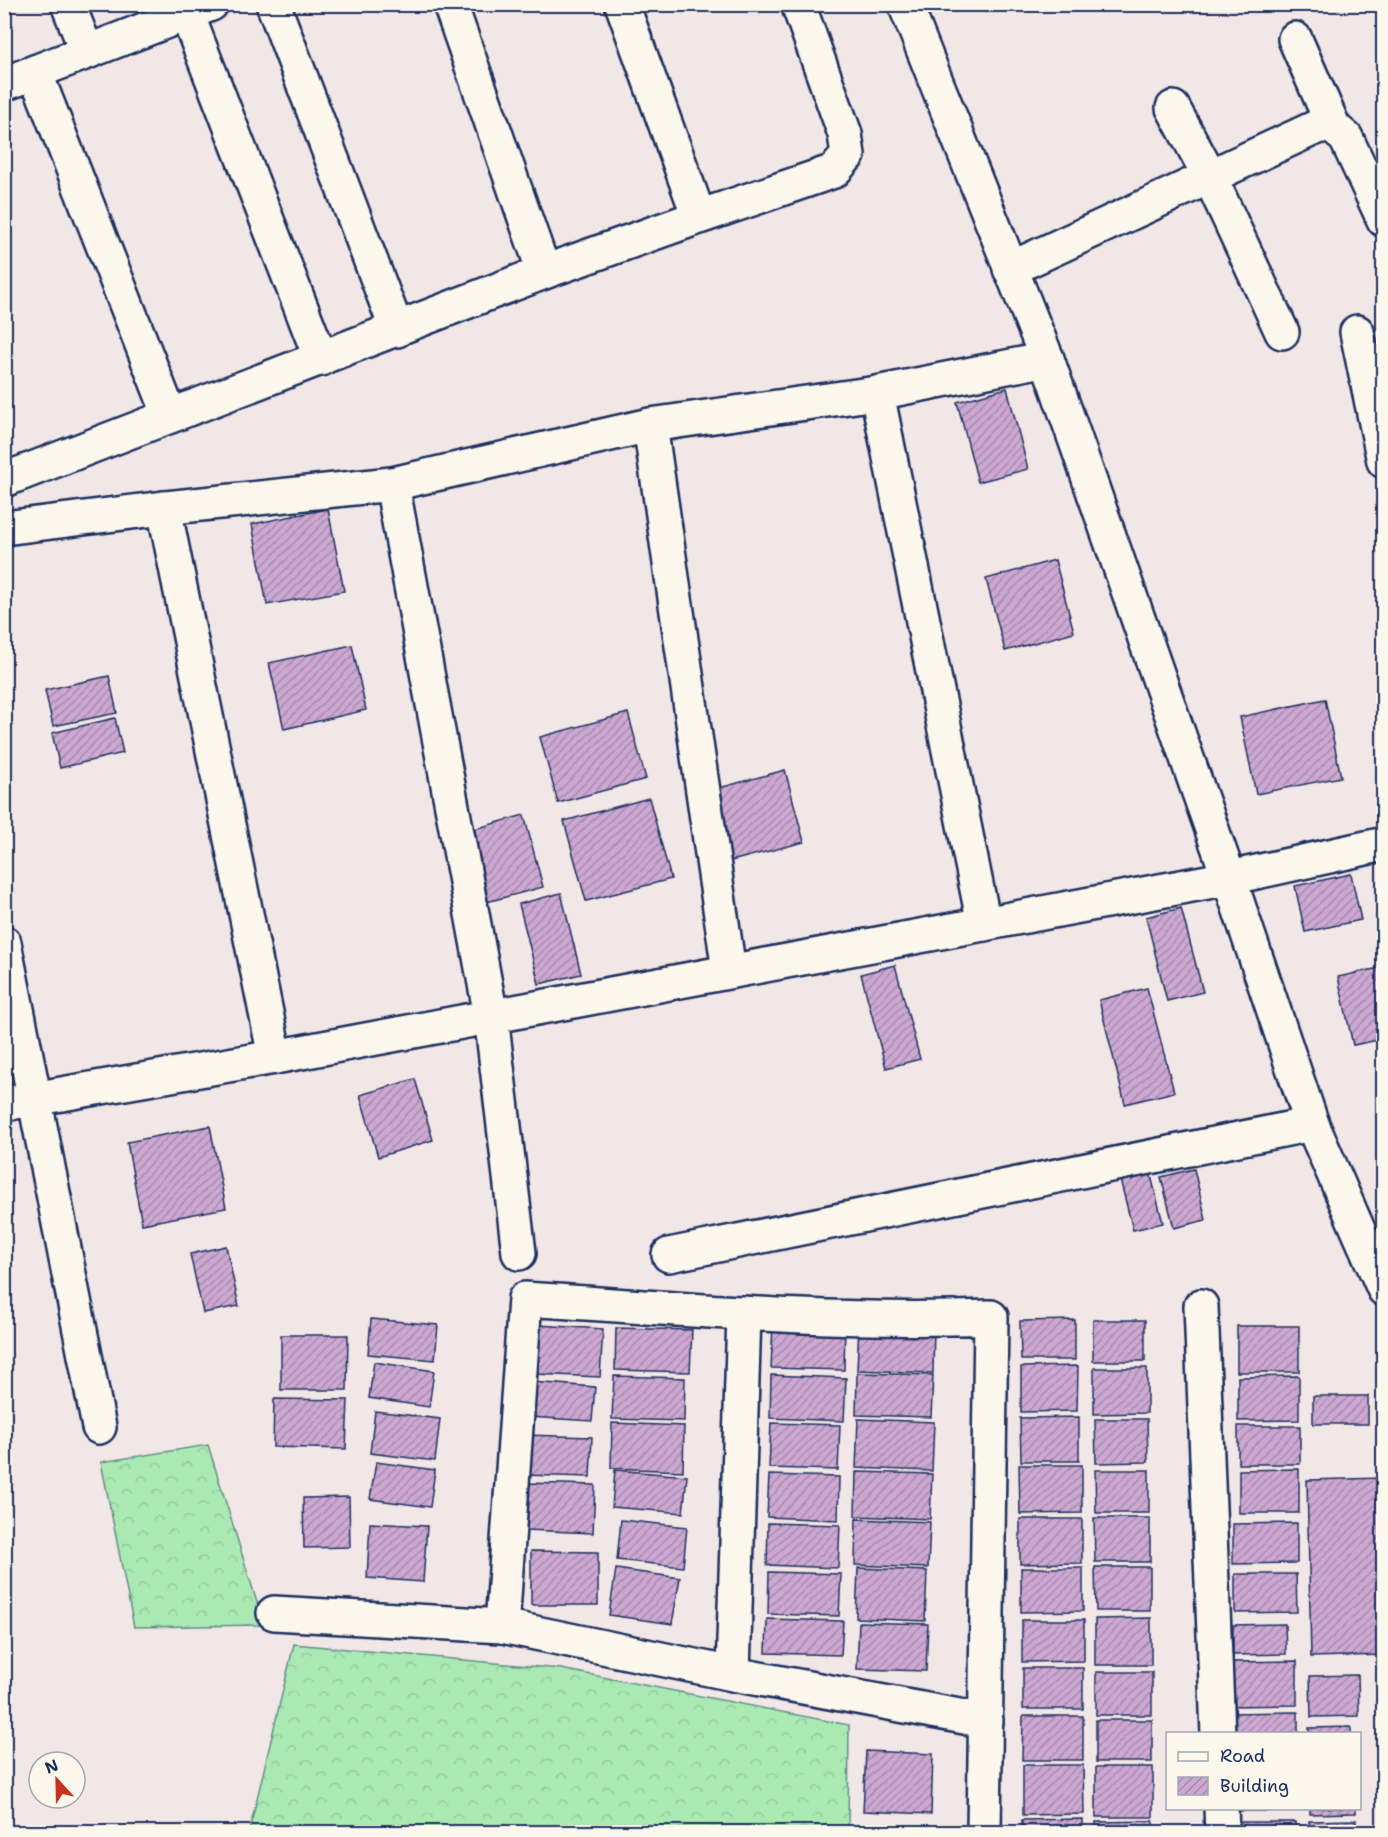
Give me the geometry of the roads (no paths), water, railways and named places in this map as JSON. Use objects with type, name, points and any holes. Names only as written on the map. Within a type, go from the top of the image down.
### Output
[{"type":"street","points":[[68,4],[87,52]]},
{"type":"street","points":[[273,4],[397,330]]},
{"type":"street","points":[[450,4],[544,272]]},
{"type":"street","points":[[622,4],[699,217]]},
{"type":"street","points":[[6,473],[170,416],[544,272],[834,171],[848,155],[845,134],[798,4]]},
{"type":"street","points":[[905,4],[1047,359],[1229,878],[1312,1124],[1383,1289]]},
{"type":"street","points":[[4,84],[199,9],[321,359]]},
{"type":"street","points":[[1295,39],[1334,128],[1346,138],[1383,220]]},
{"type":"street","points":[[35,72],[170,416]]},
{"type":"street","points":[[1173,108],[1210,177],[1282,332]]},
{"type":"street","points":[[1010,269],[1321,125],[1334,128]]},
{"type":"street","points":[[1358,332],[1383,461]]},
{"type":"street","points":[[4,528],[164,508],[392,484],[650,424],[877,393],[1047,359]]},
{"type":"street","points":[[877,393],[984,924]]},
{"type":"street","points":[[650,424],[729,971]]},
{"type":"street","points":[[392,484],[490,1016],[519,1253]]},
{"type":"street","points":[[164,508],[275,1057]]},
{"type":"street","points":[[20,1101],[275,1057],[1229,878],[1383,844]]},
{"type":"street","points":[[4,943],[20,1101],[99,1427]]},
{"type":"street","points":[[669,1255],[1312,1124]]},
{"type":"street","points":[[502,1626],[525,1299],[744,1313],[928,1319],[991,1317],[984,1833]]},
{"type":"street","points":[[1201,1306],[1218,1732]]},
{"type":"street","points":[[733,1674],[744,1313]]},
{"type":"street","points":[[274,1613],[502,1626],[733,1674],[986,1721]]},
{"type":"street","points":[[1221,1810],[1222,1833]]}]
